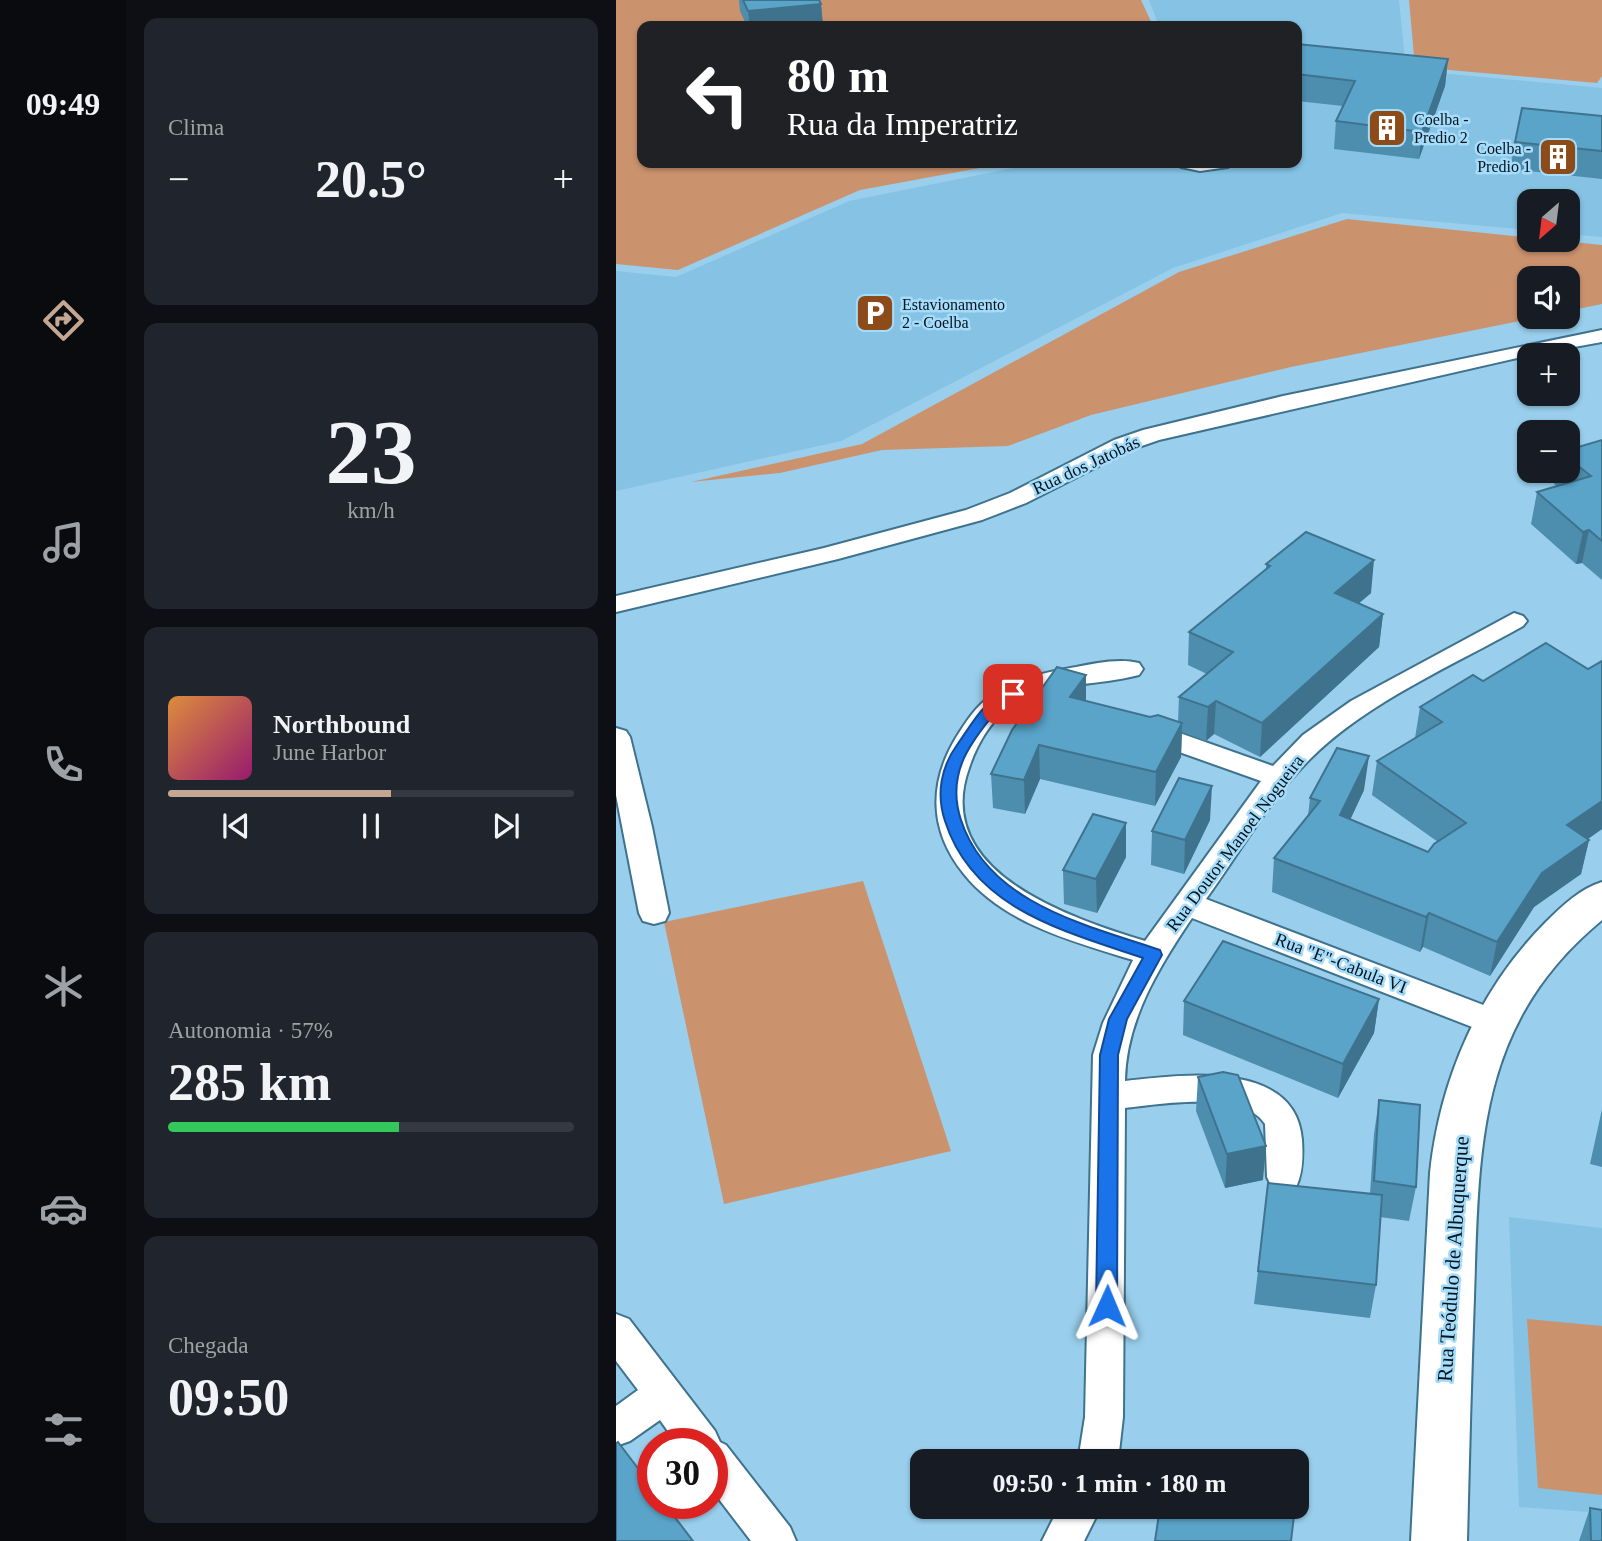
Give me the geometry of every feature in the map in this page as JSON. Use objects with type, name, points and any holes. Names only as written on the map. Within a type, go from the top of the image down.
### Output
[{"type":"street","name":"Rua dos Jatobás","points":[[616,604],[830,554],[974,515],[1018,498],[1122,445],[1151,435],[1283,403],[1602,336]]},
{"type":"street","name":"Rua Doutor Manoel Nogueira","points":[[1099,1449],[1105,1403],[1107,1096],[1109,1055],[1118,1019],[1153,955],[1187,904],[1279,777],[1310,743],[1339,722],[1514,621]]},
{"type":"street","points":[[1130,669],[1050,681],[1013,694],[993,706],[957,756],[949,779],[947,803],[960,842],[992,884],[1068,926],[1153,955]]},
{"type":"street","points":[[1122,720],[1188,748],[1279,777]]},
{"type":"street","points":[[616,737],[638,827],[653,913]]},
{"type":"street","name":"Rua Teódulo de Albuquerque","points":[[1439,1541],[1456,1152],[1468,1096],[1496,1023],[1544,952],[1566,927],[1602,897]]},
{"type":"street","name":"Rua \"E\"-Cabula VI","points":[[1187,904],[1496,1023]]},
{"type":"street","points":[[1107,1096],[1229,1089],[1256,1096],[1275,1110],[1285,1133],[1284,1177]]},
{"type":"street","points":[[616,1331],[689,1428]]},
{"type":"street","points":[[616,1428],[663,1395]]},
{"type":"street","points":[[728,1479],[776,1541]]},
{"type":"street","points":[[1062,1541],[1074,1519]]},
{"type":"shaded area","points":[[616,0],[1141,0],[1151,21],[637,21],[637,168],[980,168],[860,190],[678,270],[616,264]]},
{"type":"shaded area","points":[[1149,0],[1399,0],[1406,70],[1602,88],[1602,237],[1580,235],[1580,189],[1517,189],[1517,229],[1342,213],[1173,268],[841,441],[616,491],[616,271],[676,277],[849,201],[1013,168],[1302,168],[1302,21],[1157,21]]},
{"type":"shaded area","points":[[1409,0],[1602,0],[1602,76],[1597,83],[1415,67]]},
{"type":"shaded area","points":[[1347,219],[1517,236],[1517,252],[1580,252],[1580,243],[1602,245],[1602,304],[1580,309],[1580,266],[1517,266],[1517,322],[1291,367],[1091,415],[1008,446],[882,450],[780,473],[691,482],[862,444],[1179,272]]},
{"type":"shaded area","points":[[863,881],[951,1151],[724,1204],[664,922]]},
{"type":"shaded area","points":[[1509,1217],[1602,1228],[1602,1513],[1519,1507]]},
{"type":"shaded area","points":[[1527,1319],[1602,1326],[1602,1495],[1538,1488]]},
{"type":"building","points":[[743,0],[819,0],[821,4],[748,11]]},
{"type":"building","points":[[1302,44],[1448,59],[1422,132],[1336,121],[1355,81],[1302,75]]},
{"type":"building","points":[[1522,108],[1602,116],[1602,151],[1515,142]]},
{"type":"building","points":[[1602,440],[1602,541],[1589,530],[1583,532],[1537,492],[1567,483],[1580,483],[1580,479],[1591,476],[1580,467],[1580,446]]},
{"type":"building","points":[[1306,532],[1374,560],[1335,593],[1383,614],[1262,723],[1216,701],[1208,707],[1179,697],[1233,652],[1189,632],[1270,566],[1266,564]]},
{"type":"building","points":[[1546,643],[1588,669],[1602,661],[1602,801],[1567,825],[1589,840],[1542,873],[1497,942],[1429,913],[1426,917],[1274,858],[1320,801],[1310,798],[1337,748],[1369,756],[1340,815],[1428,852],[1434,844],[1466,823],[1377,761],[1442,722],[1420,707],[1473,675],[1483,681]]},
{"type":"building","points":[[1057,667],[1086,675],[1070,697],[1150,717],[1158,715],[1182,723],[1156,772],[1039,745],[1024,780],[991,774],[1012,730]]},
{"type":"building","points":[[1179,778],[1212,786],[1185,840],[1152,831]]},
{"type":"building","points":[[1093,814],[1126,823],[1096,879],[1063,870]]},
{"type":"building","points":[[1223,941],[1379,999],[1343,1064],[1184,1001]]},
{"type":"building","points":[[1223,1072],[1238,1075],[1266,1146],[1227,1154],[1198,1077]]},
{"type":"building","points":[[1379,1100],[1420,1105],[1416,1187],[1374,1181]]},
{"type":"building","points":[[1268,1183],[1382,1195],[1376,1285],[1258,1271]]},
{"type":"building","points":[[618,1442],[637,1467],[637,1519],[676,1519],[693,1541],[616,1541]]},
{"type":"building","points":[[1590,1508],[1602,1510],[1602,1541],[1591,1541]]},
{"type":"building","points":[[1158,1519],[1294,1519],[1291,1541],[1155,1541]]},
{"type":"place","name":"Coelba - Predio 2","points":[[1387,128]]},
{"type":"place","name":"Coelba - Predio 1","points":[[1558,157]]},
{"type":"place","name":"Estavionamento 2 - Coelba","points":[[875,313]]},
{"type":"route","points":[[1013,694],[993,706],[957,756],[949,779],[947,803],[960,842],[974,864],[992,884],[1026,904],[1068,926],[1153,955],[1118,1019],[1109,1055],[1107,1306]]}]
